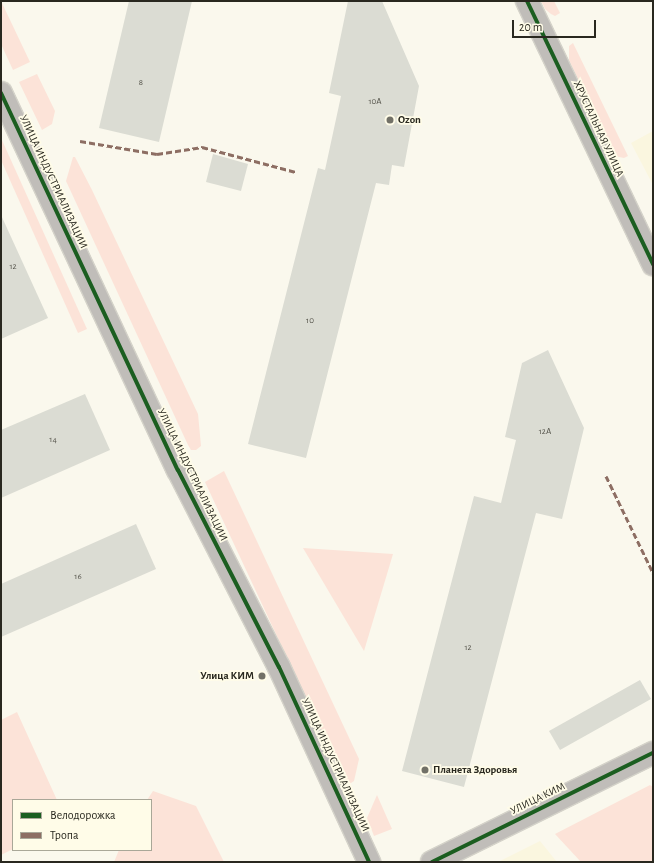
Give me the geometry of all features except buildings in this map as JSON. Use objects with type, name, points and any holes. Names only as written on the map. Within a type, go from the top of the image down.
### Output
[{"type":"street","name":"ХРУСТАЛЬНАЯ УЛИЦА","points":[[527,1],[653,264]]},
{"type":"street","name":"УЛИЦА ИНДУСТРИАЛИЗАЦИИ","points":[[1,93],[178,470],[279,667],[369,862]]},
{"type":"street","name":"УЛИЦА КИМ","points":[[432,862],[653,752]]},
{"type":"shaded area","points":[[1,1],[30,62],[13,70],[1,44]]},
{"type":"shaded area","points":[[541,1],[554,1],[560,13],[555,16],[551,14],[545,9]]},
{"type":"shaded area","points":[[573,43],[628,156],[624,158],[614,156],[569,60],[569,46]]},
{"type":"shaded area","points":[[37,74],[55,111],[52,124],[42,130],[19,82]]},
{"type":"shaded area","points":[[653,131],[653,185],[631,143]]},
{"type":"shaded area","points":[[1,138],[87,329],[78,333],[1,160]]},
{"type":"shaded area","points":[[73,157],[75,157],[92,190],[198,414],[201,446],[196,450],[191,450],[188,445],[66,181]]},
{"type":"shaded area","points":[[224,471],[359,759],[354,781],[351,783],[345,782],[205,482]]},
{"type":"shaded area","points":[[303,548],[393,554],[364,651]]},
{"type":"shaded area","points":[[17,712],[57,799],[12,799],[12,850],[1,855],[1,720]]},
{"type":"shaded area","points":[[650,785],[653,787],[653,862],[581,862],[555,834]]},
{"type":"shaded area","points":[[153,791],[196,806],[224,862],[114,862],[119,851],[152,851],[152,799],[148,799]]},
{"type":"shaded area","points":[[377,795],[392,829],[374,836],[367,818]]},
{"type":"shaded area","points":[[540,841],[557,862],[498,862]]},
{"type":"marked path","points":[[80,141],[157,154],[202,147],[296,172]]},
{"type":"marked path","points":[[606,476],[653,573]]},
{"type":"cycle path","points":[[527,1],[653,264]]},
{"type":"cycle path","points":[[1,93],[178,470],[279,667],[369,862]]},
{"type":"cycle path","points":[[432,862],[653,753]]},
{"type":"place","name":"Ozon","points":[[390,120]]},
{"type":"place","name":"Улица КИМ","points":[[262,676]]},
{"type":"place","name":"Планета Здоровья","points":[[425,770]]}]
